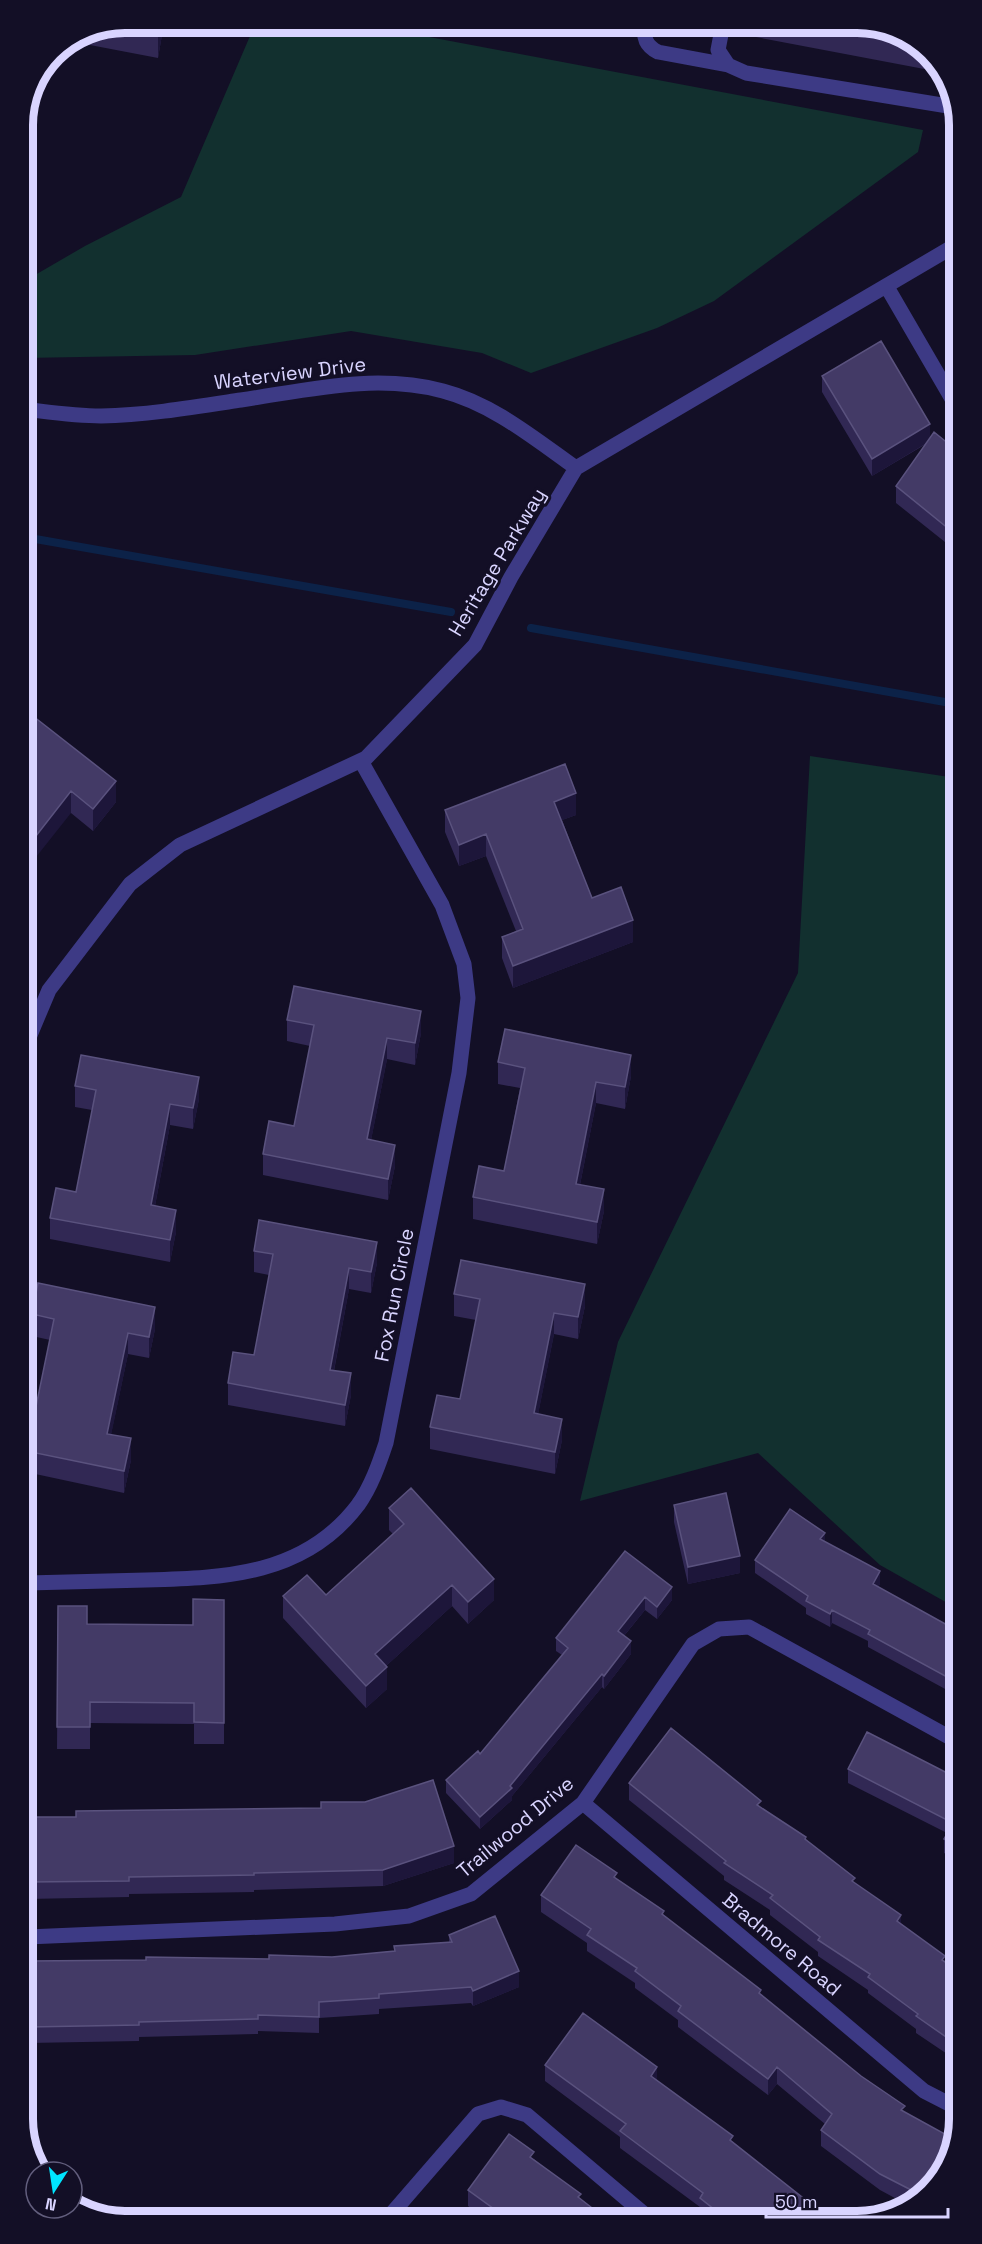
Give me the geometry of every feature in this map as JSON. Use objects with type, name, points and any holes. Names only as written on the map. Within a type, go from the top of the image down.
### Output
[{"type":"street","points":[[644,33],[649,48],[658,52],[728,65],[746,73],[946,106]]},
{"type":"street","points":[[721,33],[718,50],[728,65]]},
{"type":"street","name":"Heritage Parkway","points":[[33,1028],[49,990],[129,884],[180,844],[366,758],[475,645],[511,577],[576,468],[887,288],[949,249]]},
{"type":"street","points":[[887,288],[949,394]]},
{"type":"street","name":"Waterview Drive","points":[[33,410],[99,416],[240,400],[343,384],[395,382],[445,391],[476,404],[508,420],[576,468]]},
{"type":"street","name":"Fox Run Circle","points":[[33,1583],[196,1579],[255,1572],[299,1555],[332,1534],[358,1504],[375,1473],[389,1431],[459,1073],[468,998],[464,964],[442,905],[361,761]]},
{"type":"street","name":"Trailwood Drive","points":[[33,1937],[335,1924],[409,1916],[471,1894],[583,1803],[693,1644],[719,1629],[749,1627],[949,1737]]},
{"type":"street","name":"Bradmore Road","points":[[583,1803],[924,2091],[949,2104]]},
{"type":"street","points":[[394,2211],[478,2114],[501,2107],[527,2115],[641,2211]]},
{"type":"green space","points":[[251,33],[408,33],[923,130],[918,152],[714,301],[657,328],[531,373],[482,353],[351,331],[195,355],[33,358],[33,276],[85,246],[181,197]]},
{"type":"green space","points":[[810,756],[949,777],[949,1604],[880,1565],[758,1453],[580,1501],[618,1342],[798,973]]},
{"type":"building","points":[[140,33],[158,33],[158,36]]},
{"type":"building","points":[[850,33],[881,36],[896,42]]},
{"type":"building","points":[[881,341],[930,424],[872,459],[822,376]]},
{"type":"building","points":[[934,432],[949,444],[949,529],[896,486]]},
{"type":"building","points":[[33,716],[116,781],[93,809],[71,791],[33,840]]},
{"type":"building","points":[[565,764],[576,793],[554,802],[592,898],[621,887],[633,920],[513,966],[502,937],[523,929],[486,834],[459,845],[445,810]]},
{"type":"building","points":[[294,986],[421,1011],[415,1043],[387,1038],[367,1139],[395,1145],[388,1179],[263,1154],[269,1121],[294,1126],[314,1025],[287,1020]]},
{"type":"building","points":[[505,1029],[631,1055],[625,1087],[596,1082],[576,1184],[604,1189],[597,1222],[473,1197],[479,1166],[504,1171],[525,1068],[498,1062]]},
{"type":"building","points":[[81,1055],[199,1077],[193,1108],[170,1104],[151,1205],[176,1210],[170,1240],[50,1218],[56,1188],[76,1192],[96,1090],[75,1086]]},
{"type":"building","points":[[259,1220],[377,1242],[371,1272],[349,1268],[330,1370],[351,1373],[345,1405],[228,1383],[233,1352],[254,1355],[273,1254],[254,1251]]},
{"type":"building","points":[[461,1260],[585,1284],[578,1317],[554,1313],[534,1413],[562,1419],[555,1452],[430,1427],[437,1395],[460,1399],[480,1299],[454,1294]]},
{"type":"building","points":[[38,1283],[155,1307],[149,1337],[128,1333],[107,1434],[131,1438],[124,1471],[33,1452],[33,1421],[54,1319],[33,1314]]},
{"type":"building","points":[[411,1488],[494,1579],[468,1602],[452,1585],[375,1654],[387,1667],[366,1686],[283,1596],[307,1575],[326,1595],[404,1524],[389,1508]]},
{"type":"building","points":[[726,1493],[740,1556],[688,1567],[674,1505]]},
{"type":"building","points":[[790,1509],[825,1533],[820,1539],[880,1571],[873,1584],[949,1626],[949,1678],[868,1634],[870,1630],[832,1610],[830,1614],[806,1601],[808,1596],[755,1560]]},
{"type":"building","points":[[625,1551],[672,1587],[657,1607],[645,1597],[618,1631],[631,1641],[510,1786],[512,1788],[480,1817],[446,1780],[478,1751],[480,1754],[568,1648],[556,1638]]},
{"type":"building","points":[[193,1599],[224,1600],[224,1723],[194,1722],[194,1703],[90,1702],[90,1727],[57,1727],[58,1606],[87,1606],[87,1624],[193,1625]]},
{"type":"building","points":[[671,1728],[761,1801],[757,1805],[806,1837],[805,1839],[855,1878],[852,1881],[901,1915],[897,1921],[945,1956],[942,1960],[949,1965],[949,2039],[868,1977],[870,1974],[818,1940],[820,1937],[770,1898],[773,1895],[724,1863],[726,1861],[629,1783]]},
{"type":"building","points":[[867,1732],[949,1774],[949,1821],[848,1769]]},
{"type":"building","points":[[433,1780],[454,1846],[383,1870],[129,1877],[129,1881],[33,1882],[33,1817],[76,1817],[76,1811],[321,1808],[321,1802],[365,1802]]},
{"type":"building","points":[[949,1830],[949,1842],[944,1839]]},
{"type":"building","points":[[576,1845],[617,1873],[614,1877],[664,1911],[662,1914],[761,1990],[759,1993],[861,2076],[905,2106],[901,2110],[947,2135],[944,2149],[930,2175],[914,2191],[880,2174],[821,2130],[832,2114],[777,2067],[768,2079],[678,2011],[681,2006],[635,1971],[637,1968],[587,1935],[591,1929],[541,1895]]},
{"type":"building","points":[[495,1916],[519,1971],[473,1991],[471,1987],[379,1994],[379,1998],[319,2002],[319,2017],[258,2015],[258,2019],[139,2022],[139,2025],[33,2027],[33,1961],[146,1960],[146,1957],[269,1959],[269,1955],[332,1957],[395,1951],[394,1946],[452,1942],[449,1935]]},
{"type":"building","points":[[583,2013],[657,2067],[651,2076],[733,2136],[730,2140],[812,2205],[808,2211],[716,2211],[700,2198],[703,2193],[620,2131],[626,2124],[545,2065]]},
{"type":"building","points":[[509,2134],[534,2152],[530,2157],[581,2194],[578,2197],[596,2211],[497,2211],[468,2190]]},
{"type":"waterway","points":[[33,539],[451,612]]},
{"type":"waterway","points":[[531,628],[949,703]]}]
